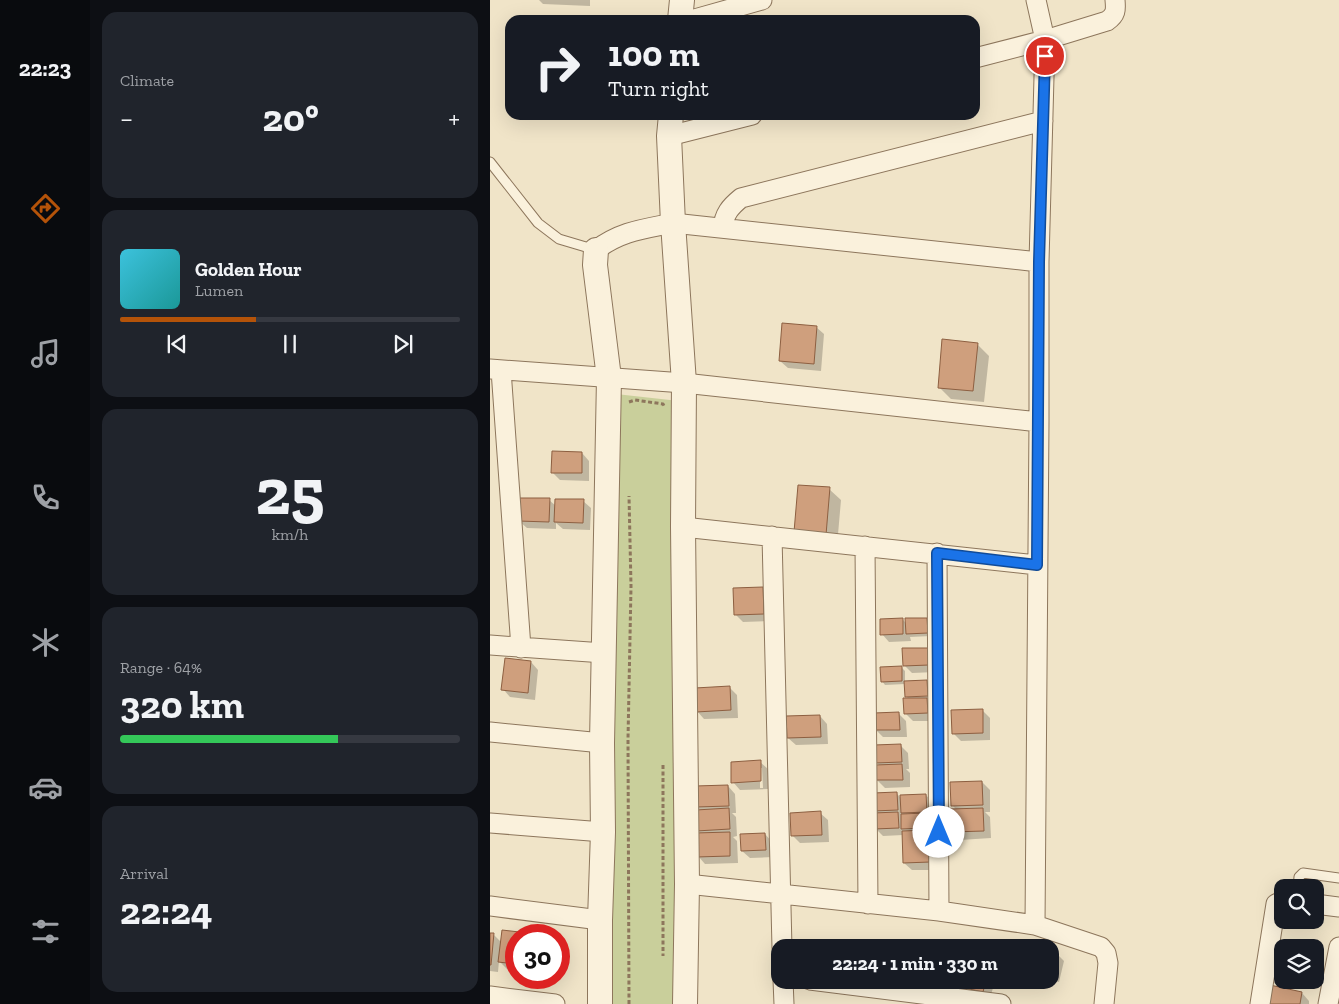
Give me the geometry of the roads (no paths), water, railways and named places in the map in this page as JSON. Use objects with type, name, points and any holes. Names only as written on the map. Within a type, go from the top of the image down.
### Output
[{"type":"street","points":[[680,15],[682,0]]},
{"type":"street","points":[[709,15],[762,0]]},
{"type":"street","points":[[1035,925],[1039,262],[1045,40],[1036,0]]},
{"type":"street","points":[[980,57],[1045,40],[1107,20],[1113,17],[1116,11],[1115,0]]},
{"type":"street","points":[[685,1004],[687,884],[683,527],[684,383],[673,223],[670,126],[715,120]]},
{"type":"street","points":[[723,228],[729,208],[741,198],[1043,121]]},
{"type":"street","points":[[600,1004],[603,832],[602,743],[609,378],[595,265],[596,250],[605,243],[627,232],[673,223],[1039,262]]},
{"type":"street","points":[[521,648],[495,370],[684,383],[1039,422]]},
{"type":"street","points":[[683,527],[1037,565]]},
{"type":"street","points":[[772,536],[782,939]]},
{"type":"street","points":[[866,546],[868,904]]},
{"type":"street","points":[[937,553],[939,912]]},
{"type":"street","points":[[490,645],[604,652]]},
{"type":"street","points":[[490,732],[602,743]]},
{"type":"street","points":[[490,823],[603,832]]},
{"type":"street","points":[[687,884],[939,912],[1035,925],[1101,947],[1106,953],[1108,963],[1104,1004]]},
{"type":"street","points":[[1324,905],[1339,907]]},
{"type":"street","points":[[490,906],[600,920]]},
{"type":"street","points":[[1260,1004],[1274,916]]},
{"type":"street","points":[[1328,1004],[1339,947]]},
{"type":"street","points":[[783,989],[784,1004]]},
{"type":"street","points":[[882,989],[1001,1004]]},
{"type":"street","points":[[490,996],[555,1004]]},
{"type":"lane","points":[[490,162],[538,223],[559,239],[596,250]]},
{"type":"lane","points":[[1299,879],[1303,873],[1339,878]]}]
